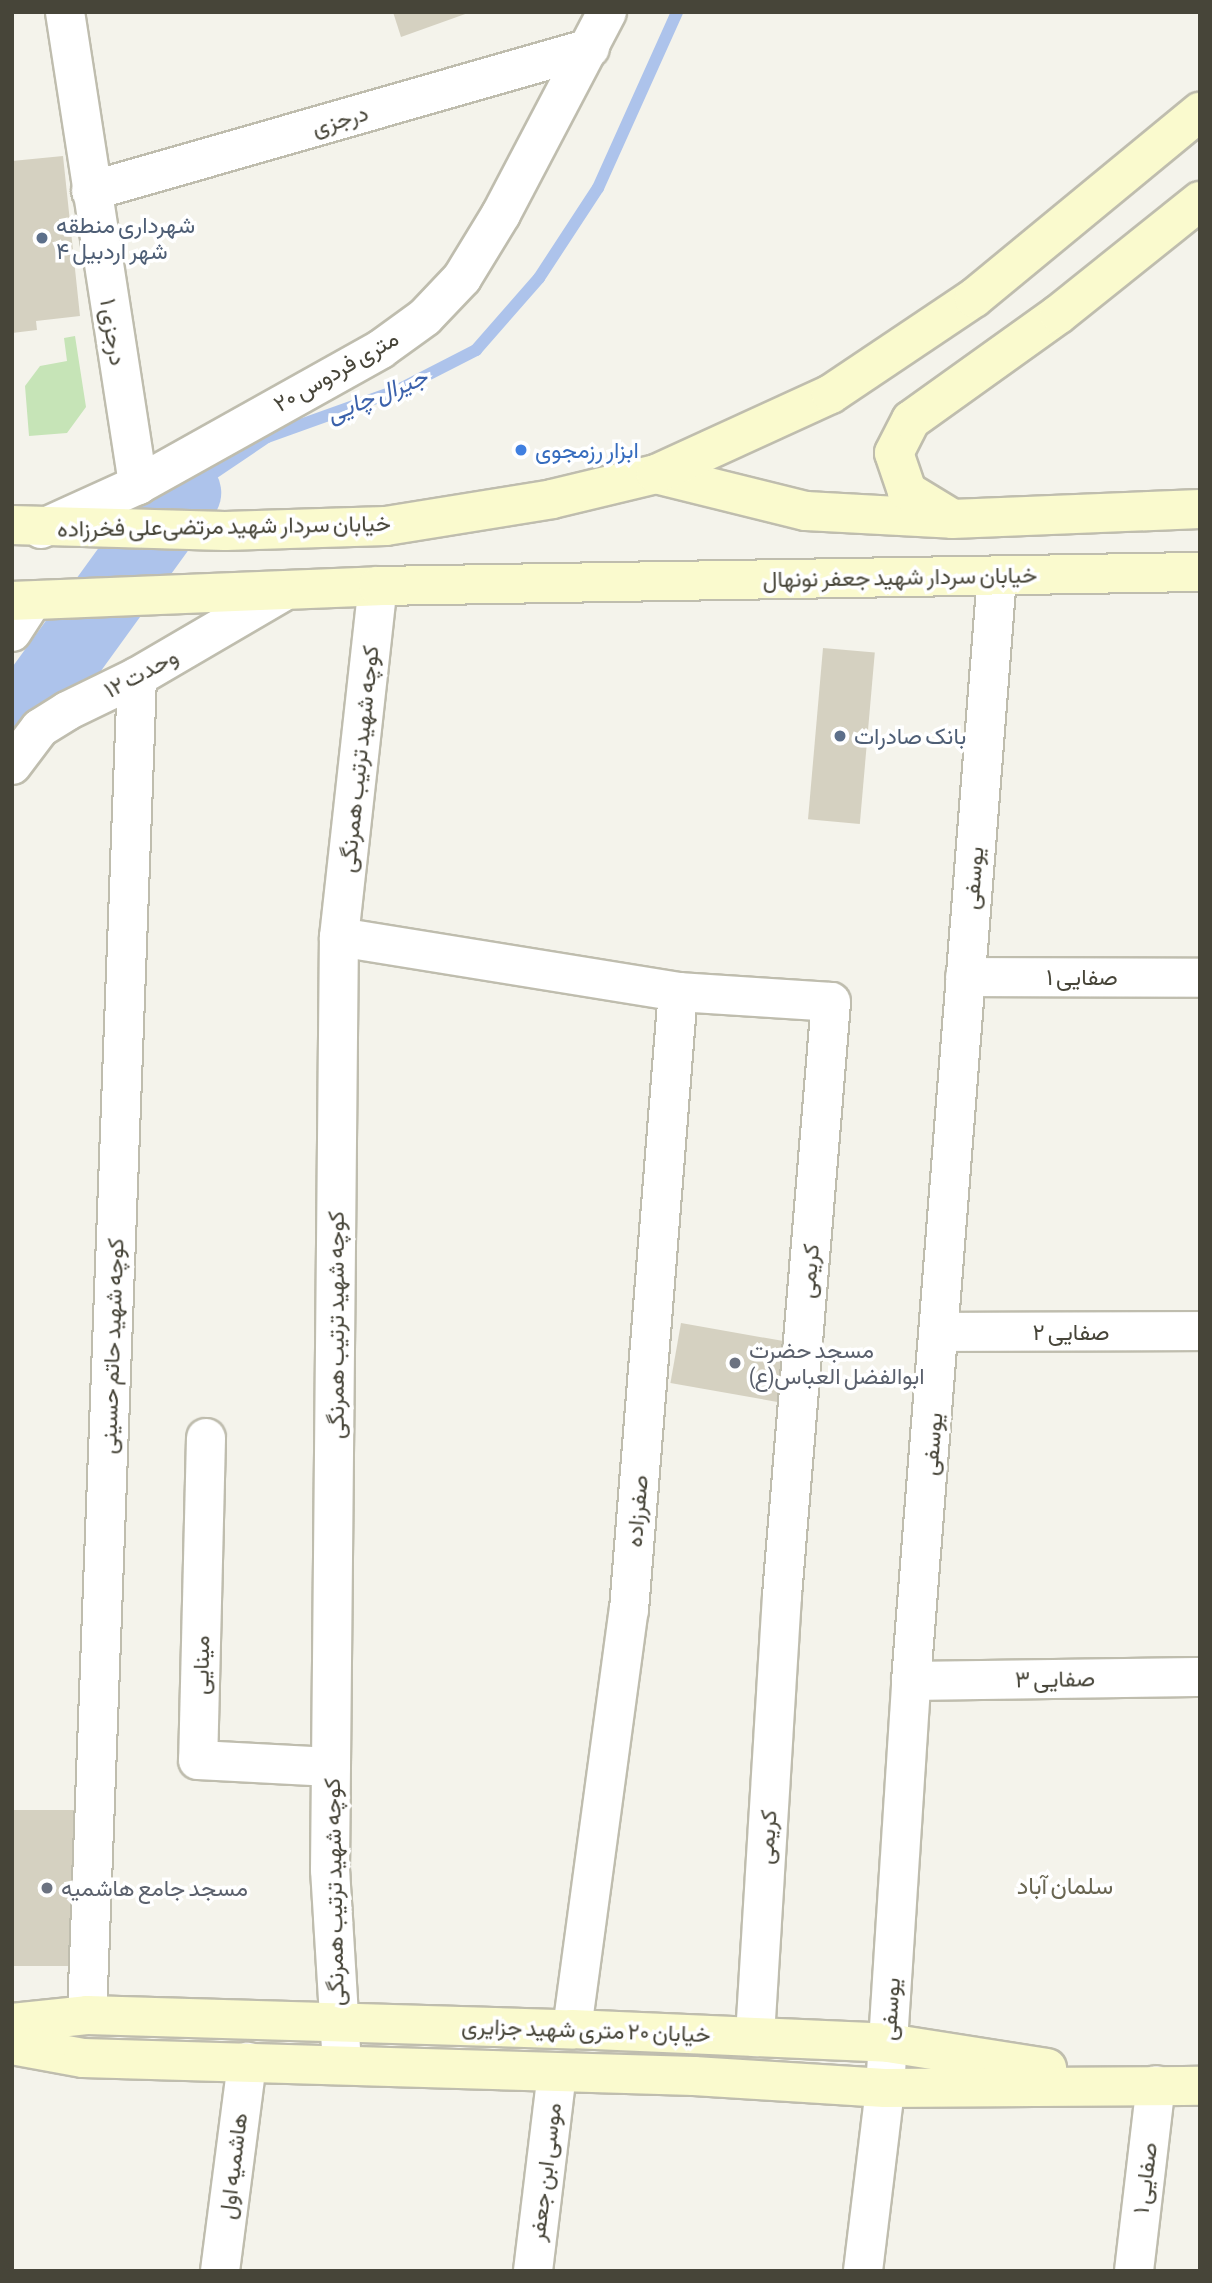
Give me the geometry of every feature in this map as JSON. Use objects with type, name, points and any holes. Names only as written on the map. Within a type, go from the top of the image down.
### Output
[{"type":"main road","name":"خیابان سردار شهید مرتضی‌علی فخرزاده","points":[[32,528],[225,531],[386,526],[552,499],[656,474],[842,387],[974,298],[1200,112]]},
{"type":"main road","points":[[952,519],[907,491],[894,453],[911,421],[1059,314],[1200,201]]},
{"type":"main road","points":[[656,474],[806,511],[952,519],[1200,509]]},
{"type":"main road","name":"خیابان سردار شهید جعفر نونهال","points":[[378,586],[1200,572]]},
{"type":"main road","points":[[23,609],[378,586]]},
{"type":"main road","name":"خیابان ۲۰ متری شهید جزایری","points":[[12,2023],[87,2015],[572,2029],[888,2043],[1156,2085]]},
{"type":"main road","name":"خیابان ۲۰ متری شهید جزایری","points":[[12,2045],[83,2058],[694,2076],[885,2088],[1200,2086]]},
{"type":"street","name":"درجزی ۱","points":[[65,12],[138,485]]},
{"type":"street","name":"۲۰ متری فردوس","points":[[32,528],[138,485],[381,349],[425,317],[463,278],[590,48],[607,12]]},
{"type":"street","name":"درجزی","points":[[91,191],[590,48]]},
{"type":"street","name":"یوسفی","points":[[863,2271],[885,2088],[911,1681],[942,1332],[965,977],[997,575]]},
{"type":"street","name":"کوچه شهید ترتیب همرنگی","points":[[342,2065],[337,2021],[330,1870],[339,937],[378,586]]},
{"type":"street","name":"وحدت ۱۲","points":[[12,765],[40,728],[136,677],[270,593]]},
{"type":"street","name":"کوچه شهید حاتم حسینی","points":[[87,2015],[136,677]]},
{"type":"street","name":"کریمی","points":[[339,937],[678,992],[831,1002],[782,1595],[755,2036]]},
{"type":"street","name":"صفایی ۱","points":[[965,977],[1200,978]]},
{"type":"street","name":"صفرزاده","points":[[572,2029],[629,1609],[678,992]]},
{"type":"street","name":"صفایی ۲","points":[[942,1332],[1200,1331]]},
{"type":"street","name":"مینایی","points":[[206,1438],[198,1759],[331,1767]]},
{"type":"street","name":"صفایی ۳","points":[[911,1681],[1200,1677]]},
{"type":"street","name":"هاشمیه اول","points":[[220,2271],[247,2062]]},
{"type":"street","name":"موسی ابن جعفر","points":[[533,2271],[557,2074]]},
{"type":"street","name":"صفایی ۱","points":[[1134,2271],[1156,2085]]},
{"type":"green space","points":[[75,336],[86,407],[67,433],[29,436],[25,386],[40,366],[67,361],[64,338]]},
{"type":"building","points":[[393,12],[468,12],[468,13],[401,37]]},
{"type":"building","name":"شهرداری منطقه ۴ شهر اردبیل","points":[[63,156],[80,316],[36,321],[37,330],[12,333],[12,161]]},
{"type":"building","name":"بانک صادرات","points":[[823,648],[875,653],[860,824],[808,819]]},
{"type":"building","name":"مسجد حضرت ابوالفضل العباس(ع)","points":[[681,1323],[799,1344],[789,1404],[670,1383]]},
{"type":"building","name":"مسجد جامع هاشمیه","points":[[12,1810],[82,1810],[82,1966],[12,1966]]},
{"type":"waterway","name":"جیرال چایی","points":[[184,493],[267,437],[398,390],[476,350],[539,278],[598,188],[677,12]]},
{"type":"waterway","name":"جیرال چایی","points":[[40,692],[184,493]]},
{"type":"waterway","name":"جیرال چایی","points":[[12,723],[40,692]]},
{"type":"place","name":"شهرداری منطقه ۴ شهر اردبیل","points":[[42,238]]},
{"type":"place","name":"ابزار رزمجوی","points":[[521,450]]},
{"type":"place","name":"بانک صادرات","points":[[840,736]]},
{"type":"place","name":"مسجد حضرت ابوالفضل العباس(ع)","points":[[735,1363]]},
{"type":"place","name":"مسجد جامع هاشمیه","points":[[47,1888]]},
{"type":"district","name":"سلمان آباد","points":[[1065,1886]]}]
